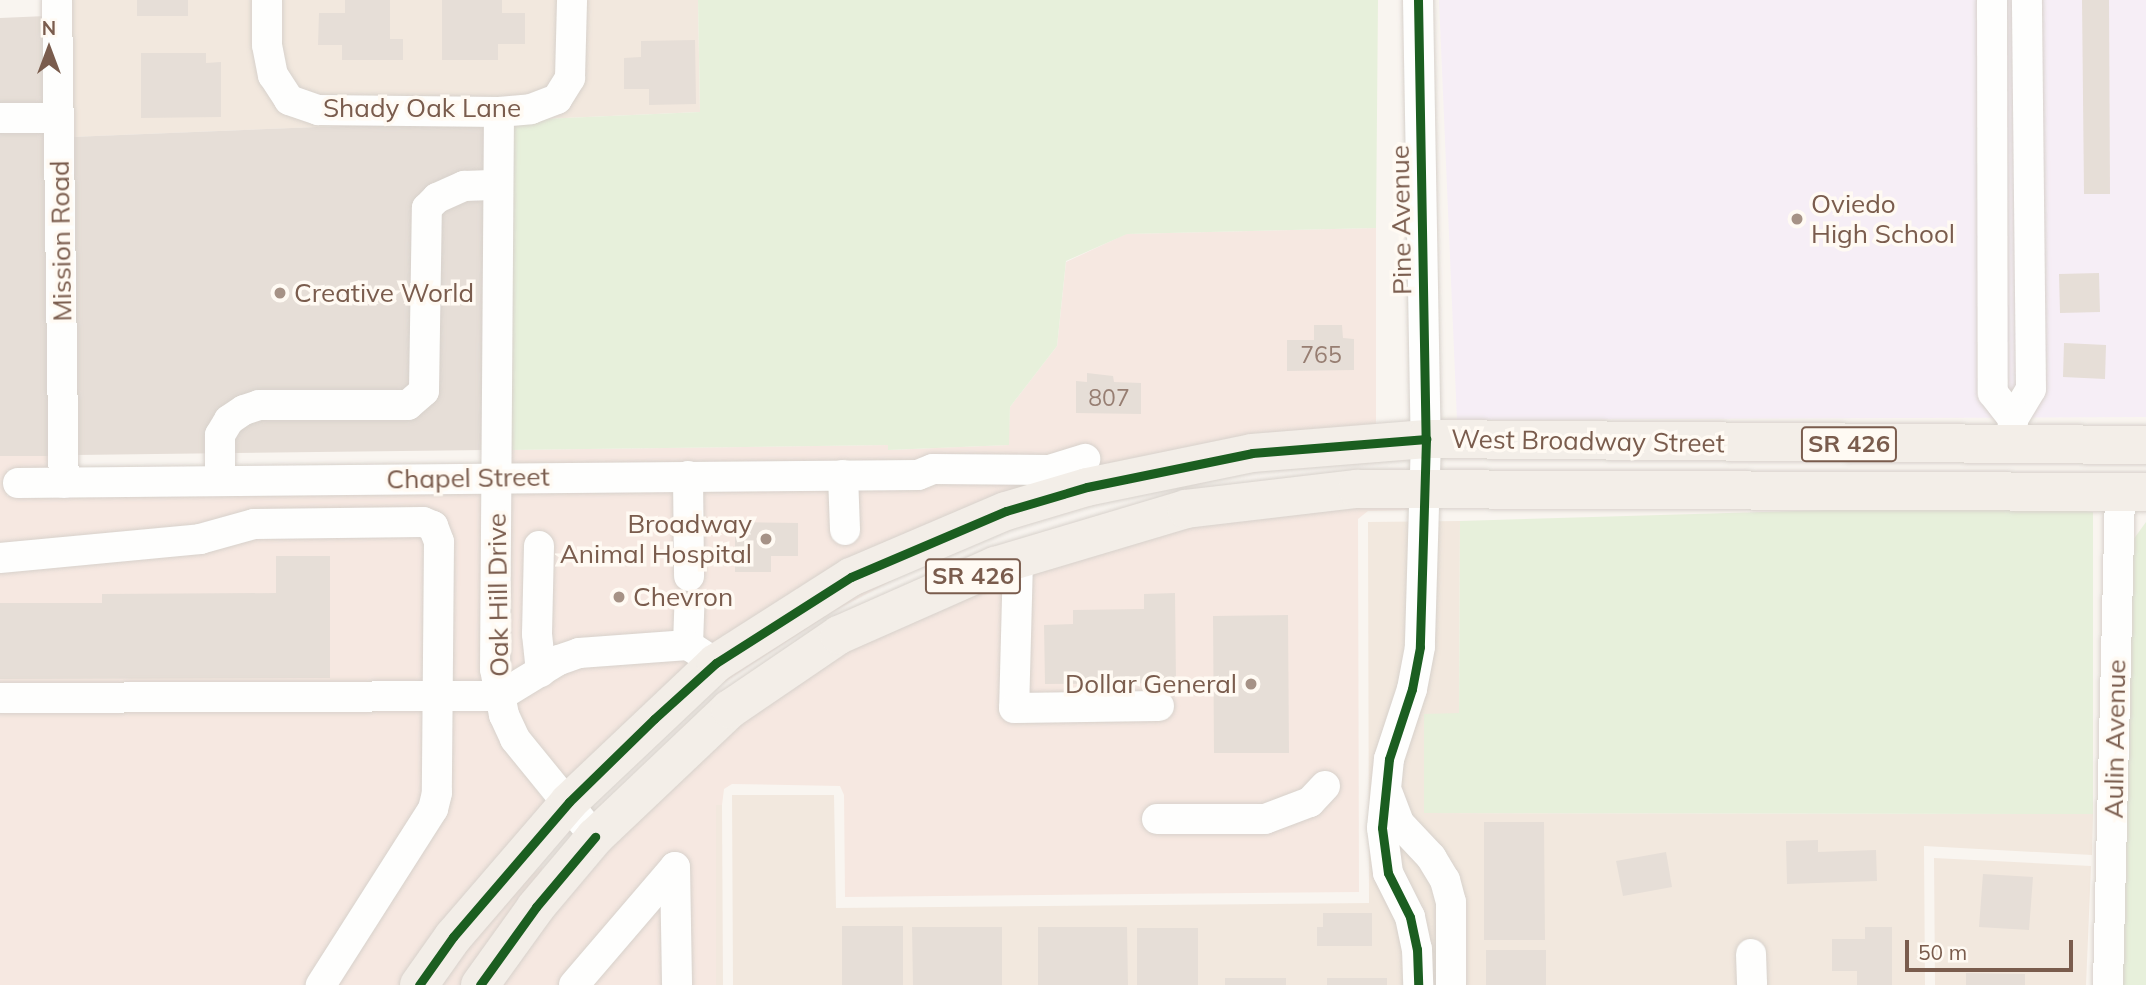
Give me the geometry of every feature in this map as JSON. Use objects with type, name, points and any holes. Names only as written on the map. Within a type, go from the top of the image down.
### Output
[{"type":"main road","name":"West Broadway Street","points":[[419,985],[461,927],[702,654],[851,577],[1006,511],[1087,487],[1252,453],[1426,439],[2012,433],[2146,445]]},
{"type":"main road","points":[[1915,492],[1945,475],[1978,474],[2012,433]]},
{"type":"main road","name":"West Broadway Street","points":[[480,985],[536,907],[595,837],[730,709],[839,635],[995,566],[1186,509],[1357,489],[1915,492],[2138,485]]},
{"type":"street","name":"Mission Road","points":[[57,0],[64,483]]},
{"type":"street","name":"Shady Oak Lane","points":[[267,0],[267,45],[273,75],[289,100],[318,110],[499,112],[531,109],[557,99],[570,78],[572,0]]},
{"type":"street","name":"Pine Avenue","points":[[1384,858],[1382,828],[1389,759],[1412,690],[1420,647],[1426,439],[1418,0]]},
{"type":"street","points":[[1992,0],[1993,393],[2012,433]]},
{"type":"street","points":[[2012,433],[2031,389],[2027,0]]},
{"type":"street","name":"Oak Hill Drive","points":[[499,112],[495,668],[504,715],[515,739],[595,837]]},
{"type":"street","points":[[0,118],[59,118]]},
{"type":"street","points":[[220,481],[220,435],[229,420],[244,410],[259,405],[408,405],[424,391],[427,208],[437,198],[464,186],[498,186]]},
{"type":"street","name":"Chapel Street","points":[[18,483],[918,475],[933,469],[1049,470],[1085,459]]},
{"type":"street","points":[[843,475],[845,530]]},
{"type":"street","points":[[688,476],[689,576]]},
{"type":"street","name":"Aulin Avenue","points":[[2108,985],[2138,485]]},
{"type":"street","points":[[0,558],[200,540],[254,524],[423,522],[433,526],[439,542],[437,793],[433,809],[321,985]]},
{"type":"street","points":[[538,546],[537,634],[541,671]]},
{"type":"street","points":[[1018,560],[1014,708],[1159,706]]},
{"type":"street","points":[[0,698],[500,696],[559,660],[579,653],[702,654],[689,609]]},
{"type":"street","points":[[1157,819],[1265,818],[1310,803],[1325,786]]},
{"type":"street","points":[[1387,790],[1399,823],[1419,844],[1445,880],[1451,902],[1451,985]]},
{"type":"street","points":[[1418,985],[1417,949],[1410,917],[1384,858],[1419,844]]},
{"type":"street","points":[[574,985],[676,867],[677,985]]},
{"type":"street","points":[[1410,917],[1451,902]]},
{"type":"street","points":[[1751,954],[1752,985]]},
{"type":"shaded area","points":[[69,0],[256,0],[264,83],[392,124],[71,137]]},
{"type":"shaded area","points":[[278,0],[560,0],[559,73],[550,88],[528,96],[498,99],[320,97],[297,88],[284,69],[279,43]]},
{"type":"shaded area","points":[[583,0],[698,0],[700,112],[542,119]]},
{"type":"shaded area","name":"Oviedo High School","points":[[1439,0],[2146,0],[2146,417],[1457,420]]},
{"type":"shaded area","points":[[1376,228],[1376,460],[1250,470],[1162,485],[1008,530],[899,577],[834,611],[720,685],[579,807],[525,732],[515,710],[507,667],[508,490],[930,488],[930,462],[509,464],[509,450],[888,445],[889,450],[1008,445],[1010,407],[1057,346],[1066,262],[1126,234]]},
{"type":"shaded area","points":[[0,456],[53,456],[53,470],[7,470],[7,496],[485,491],[506,747],[560,823],[405,985],[0,985]]},
{"type":"shaded area","points":[[1414,486],[1413,510],[1368,511],[1358,519],[1359,892],[845,897],[844,795],[840,786],[732,784],[724,789],[722,805],[716,805],[716,985],[494,985],[731,708],[1015,555]]},
{"type":"shaded area","points":[[1460,521],[1459,714],[1424,715],[1424,813],[2093,814],[2092,855],[1924,846],[1925,985],[733,985],[732,795],[834,795],[836,908],[1369,903],[1368,522]]},
{"type":"shaded area","points":[[716,805],[722,805],[723,985],[716,985]]},
{"type":"shaded area","points":[[1934,858],[2091,866],[2086,985],[1935,985]]},
{"type":"shaded area","points":[[543,866],[527,900],[465,985],[434,985],[501,898]]},
{"type":"green space","points":[[698,0],[1378,0],[1376,228],[1127,234],[1066,261],[1057,346],[1010,407],[1009,445],[888,450],[888,445],[509,450],[510,124],[542,119],[700,112]]},
{"type":"green space","points":[[2033,504],[2093,512],[2093,814],[1424,813],[1424,714],[1459,713],[1460,521]]},
{"type":"green space","points":[[2146,522],[2146,985],[2119,985],[2128,547]]},
{"type":"building","points":[[137,0],[188,0],[188,16],[137,16]]},
{"type":"building","points":[[345,0],[390,0],[390,39],[403,39],[403,60],[342,60],[342,45],[318,45],[319,13],[345,13]]},
{"type":"building","points":[[442,0],[502,0],[502,13],[525,13],[525,44],[498,44],[498,60],[442,60]]},
{"type":"building","points":[[2082,0],[2109,0],[2110,194],[2084,194]]},
{"type":"building","points":[[46,16],[53,456],[0,456],[0,18]]},
{"type":"building","points":[[695,40],[696,104],[649,105],[649,89],[624,89],[624,58],[641,57],[641,41]]},
{"type":"building","points":[[141,53],[206,53],[206,63],[221,62],[221,117],[141,118]]},
{"type":"building","name":"Creative World","points":[[392,124],[487,125],[486,450],[76,455],[71,137]]},
{"type":"building","points":[[2099,273],[2100,312],[2060,313],[2059,274]]},
{"type":"building","points":[[1314,325],[1342,325],[1343,338],[1354,339],[1354,370],[1287,371],[1287,340],[1314,340]]},
{"type":"building","points":[[2064,343],[2106,345],[2105,379],[2063,377]]},
{"type":"building","points":[[1087,373],[1113,376],[1114,382],[1141,383],[1141,414],[1076,413],[1076,381],[1087,382]]},
{"type":"building","name":"Broadway Animal Hospital","points":[[735,522],[798,523],[798,556],[771,556],[771,572],[735,572]]},
{"type":"building","points":[[276,556],[330,556],[330,678],[0,679],[0,603],[102,603],[102,594],[276,593]]},
{"type":"building","points":[[1175,593],[1176,683],[1045,684],[1044,625],[1073,624],[1073,610],[1144,609],[1144,594]]},
{"type":"building","name":"Dollar General","points":[[1288,615],[1289,753],[1214,753],[1213,616]]},
{"type":"building","points":[[1484,822],[1544,822],[1545,940],[1484,940]]},
{"type":"building","points":[[1818,840],[1818,852],[1876,850],[1877,881],[1787,884],[1786,841]]},
{"type":"building","points":[[1666,852],[1672,887],[1623,896],[1616,861]]},
{"type":"building","points":[[1983,874],[2033,877],[2029,930],[1979,927]]},
{"type":"building","points":[[1323,913],[1372,913],[1372,946],[1317,946],[1317,927],[1323,927]]},
{"type":"building","points":[[842,926],[903,926],[903,985],[842,985]]},
{"type":"building","points":[[912,927],[1002,927],[1002,985],[913,985]]},
{"type":"building","points":[[1038,927],[1127,927],[1128,985],[1038,985]]},
{"type":"building","points":[[1865,927],[1892,927],[1892,985],[1857,985],[1857,971],[1832,971],[1832,939],[1865,939]]},
{"type":"building","points":[[1137,928],[1198,928],[1198,985],[1137,985]]},
{"type":"building","points":[[1486,950],[1546,950],[1546,985],[1486,985]]},
{"type":"building","points":[[1966,973],[2025,974],[2025,985],[1966,985]]},
{"type":"building","points":[[1225,978],[1286,978],[1286,985],[1225,985]]},
{"type":"building","points":[[1327,978],[1387,978],[1387,985],[1327,985]]},
{"type":"cycle path","points":[[1418,0],[1426,439],[1420,647],[1412,689],[1389,759],[1382,828],[1388,873],[1410,917],[1417,949],[1418,985]]},
{"type":"cycle path","points":[[419,985],[453,937],[569,802],[654,719],[716,663],[851,577],[1006,511],[1087,487],[1252,453],[1426,439]]},
{"type":"cycle path","points":[[480,985],[536,907],[595,837]]},
{"type":"place","name":"Oviedo High School","points":[[1797,219]]},
{"type":"place","name":"Creative World","points":[[280,293]]},
{"type":"place","name":"Broadway Animal Hospital","points":[[766,539]]},
{"type":"place","name":"Chevron","points":[[619,597]]},
{"type":"place","name":"Dollar General","points":[[1251,684]]}]
